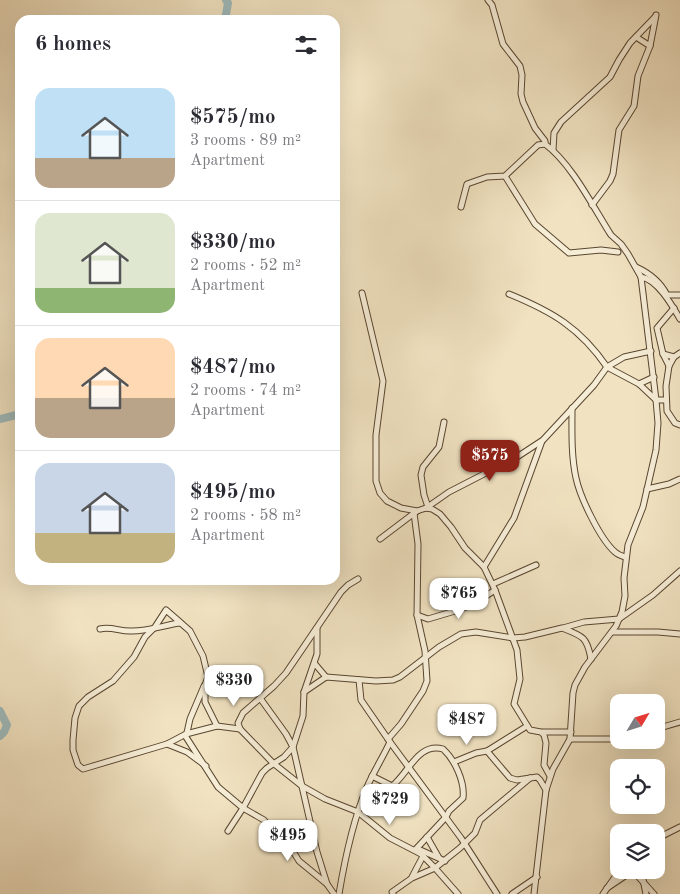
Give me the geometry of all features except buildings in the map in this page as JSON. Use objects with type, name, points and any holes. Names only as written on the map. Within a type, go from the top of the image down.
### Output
[{"type":"street","points":[[488,0],[492,5],[503,44],[520,66],[522,75],[521,94],[535,128],[545,143],[566,165],[611,235],[621,244],[636,267],[640,277],[656,400],[657,444],[654,465],[643,507],[631,535],[626,558],[625,596],[619,620],[580,675],[573,693],[570,739],[550,776],[546,790],[534,894]]},
{"type":"street","points":[[461,207],[467,184],[487,177],[505,176],[538,145],[545,143],[561,122],[610,77],[619,60],[636,37],[656,15],[650,46],[638,76],[634,106],[619,130],[613,174],[607,186],[592,205]]},
{"type":"street","points":[[636,37],[650,46]]},
{"type":"street","points":[[553,150],[554,133]]},
{"type":"street","points":[[505,176],[535,224],[569,253],[601,250],[618,252]]},
{"type":"street","points":[[636,267],[649,273],[658,282],[680,319]]},
{"type":"street","points":[[640,277],[647,278],[666,295],[680,295]]},
{"type":"street","points":[[362,293],[383,381],[376,435],[377,487],[383,496],[395,505],[416,512]]},
{"type":"street","points":[[509,294],[540,307],[576,332],[593,347],[607,367],[639,384],[656,400],[666,400]]},
{"type":"street","points":[[669,366],[663,354],[657,328],[674,308]]},
{"type":"street","points":[[380,539],[416,512],[543,440],[594,385],[607,367],[624,357],[651,351]]},
{"type":"street","points":[[680,352],[674,357],[669,366],[666,386],[667,411],[675,423],[680,424]]},
{"type":"street","points":[[663,354],[674,357]]},
{"type":"street","points":[[639,384],[654,377]]},
{"type":"street","points":[[572,408],[572,442],[578,483],[591,517],[617,554],[626,558]]},
{"type":"street","points":[[427,507],[421,475],[423,467],[439,447],[444,422]]},
{"type":"street","points":[[484,567],[514,518],[543,440]]},
{"type":"street","points":[[647,489],[669,484],[680,479]]},
{"type":"street","points":[[427,507],[440,514],[451,527],[465,548],[484,567],[494,587],[517,650],[520,679],[514,704],[527,726],[532,731],[571,732]]},
{"type":"street","points":[[339,894],[351,835],[372,776],[389,741],[425,687],[427,675],[424,646],[417,615],[418,544],[416,512]]},
{"type":"street","points":[[419,626],[428,619],[471,606],[494,587],[536,565]]},
{"type":"street","points":[[304,692],[326,677],[359,680],[393,680],[404,675],[450,640],[461,634],[476,632],[513,638],[538,635],[592,621],[619,620],[680,572]]},
{"type":"street","points":[[358,579],[341,592],[286,672],[243,713],[238,723],[240,730],[274,763],[302,786],[325,799],[358,812],[390,838],[442,860]]},
{"type":"street","points":[[240,730],[217,726],[186,734],[167,744],[87,769],[78,765],[73,750],[75,718],[79,706],[88,697],[113,681],[134,657],[145,637],[166,610],[186,627],[194,637],[203,656],[208,677],[186,734],[188,740],[218,787],[243,808],[264,820],[286,850],[294,853],[299,861],[328,884]]},
{"type":"street","points":[[417,615],[428,619]]},
{"type":"street","points":[[100,630],[106,628],[129,632],[152,630],[180,623]]},
{"type":"street","points":[[228,832],[262,773],[284,757],[293,747],[303,716],[304,692],[315,664],[318,641],[317,626]]},
{"type":"street","points":[[562,628],[585,638],[589,645],[591,659]]},
{"type":"street","points":[[612,632],[680,634]]},
{"type":"street","points":[[315,664],[326,677]]},
{"type":"street","points":[[359,680],[361,700],[446,817],[462,846],[470,852],[497,894]]},
{"type":"street","points":[[205,684],[206,707],[217,726]]},
{"type":"street","points":[[260,698],[293,747],[317,852],[328,884],[334,894]]},
{"type":"street","points":[[665,727],[680,722]]},
{"type":"street","points":[[454,762],[487,752],[527,726]]},
{"type":"street","points":[[543,732],[546,743],[544,765],[550,776]]},
{"type":"street","points":[[570,739],[610,739]]},
{"type":"street","points":[[167,744],[187,752],[206,766]]},
{"type":"street","points":[[372,776],[392,786],[420,755],[433,748],[443,749],[454,762],[464,796],[416,849]]},
{"type":"street","points":[[487,752],[510,778],[514,780],[539,778],[546,790]]},
{"type":"street","points":[[393,894],[392,892],[412,878],[435,868],[442,860],[462,846],[474,832],[480,820],[530,778]]},
{"type":"street","points":[[665,834],[680,827]]},
{"type":"street","points":[[427,837],[442,860]]},
{"type":"street","points":[[416,849],[458,894]]},
{"type":"street","points":[[412,878],[423,856]]},
{"type":"street","points":[[512,894],[537,877]]},
{"type":"street","points":[[603,894],[614,879]]},
{"type":"street","points":[[607,888],[622,879]]},
{"type":"street","points":[[640,879],[654,894]]},
{"type":"street","points":[[642,879],[646,894]]},
{"type":"waterway","points":[[226,0],[228,3],[226,15]]},
{"type":"waterway","points":[[0,419],[15,415]]},
{"type":"waterway","points":[[0,711],[7,725],[0,736]]}]
